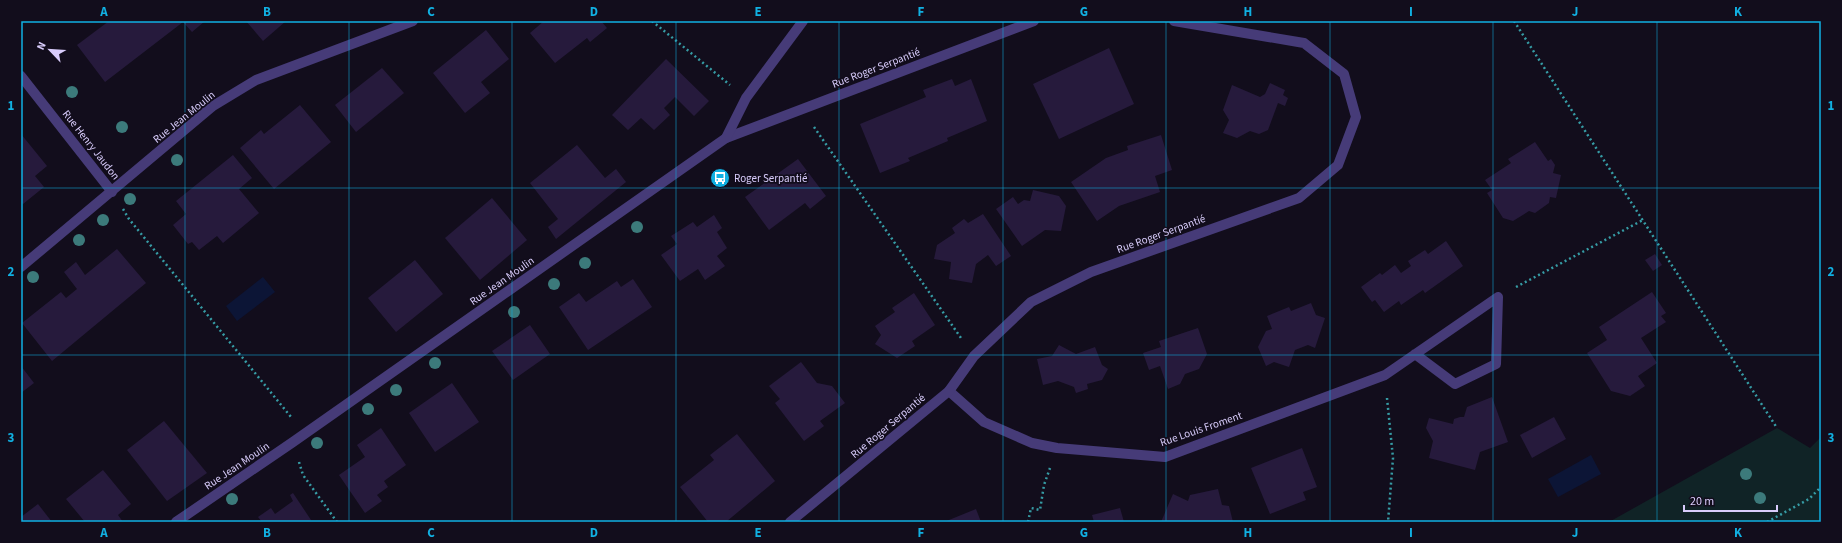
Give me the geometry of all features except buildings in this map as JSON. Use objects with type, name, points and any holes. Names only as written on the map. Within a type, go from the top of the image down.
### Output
[{"type":"street","name":"Rue Jean Moulin","points":[[112,192],[213,106],[256,80],[413,21]]},
{"type":"street","name":"Rue Jean Moulin","points":[[176,522],[293,442],[726,138],[746,98],[803,21]]},
{"type":"street","name":"Rue Roger Serpantié","points":[[726,138],[1034,21]]},
{"type":"street","name":"Rue Roger Serpantié","points":[[790,522],[949,391],[974,356],[1031,302],[1091,272],[1299,198],[1338,165],[1356,117],[1344,74],[1304,44],[1174,21]]},
{"type":"street","name":"Rue Henry Jaudon","points":[[21,76],[112,192],[21,267]]},
{"type":"street","name":"Rue Louis Froment","points":[[949,391],[984,422],[1032,443],[1057,448],[1165,456],[1385,375],[1498,297]]},
{"type":"street","points":[[1415,354],[1455,384],[1496,364],[1498,297]]},
{"type":"path","points":[[652,21],[746,98]]},
{"type":"path","points":[[1514,21],[1777,428]]},
{"type":"path","points":[[801,110],[974,356]]},
{"type":"path","points":[[112,192],[129,219],[292,418],[293,442],[302,475],[337,522]]},
{"type":"path","points":[[1498,297],[1643,220]]},
{"type":"path","points":[[1385,375],[1394,458],[1388,522]]},
{"type":"path","points":[[1028,522],[1031,508],[1040,510],[1044,485]]},
{"type":"path","points":[[1767,522],[1809,499],[1821,487]]},
{"type":"green space","points":[[1777,428],[1810,448],[1821,437],[1821,522],[1609,522]]},
{"type":"water","points":[[263,277],[275,292],[237,321],[226,306]]},
{"type":"water","points":[[1591,455],[1601,474],[1558,497],[1548,479]]},
{"type":"place","name":"Roger Serpantié","points":[[720,178]]}]
